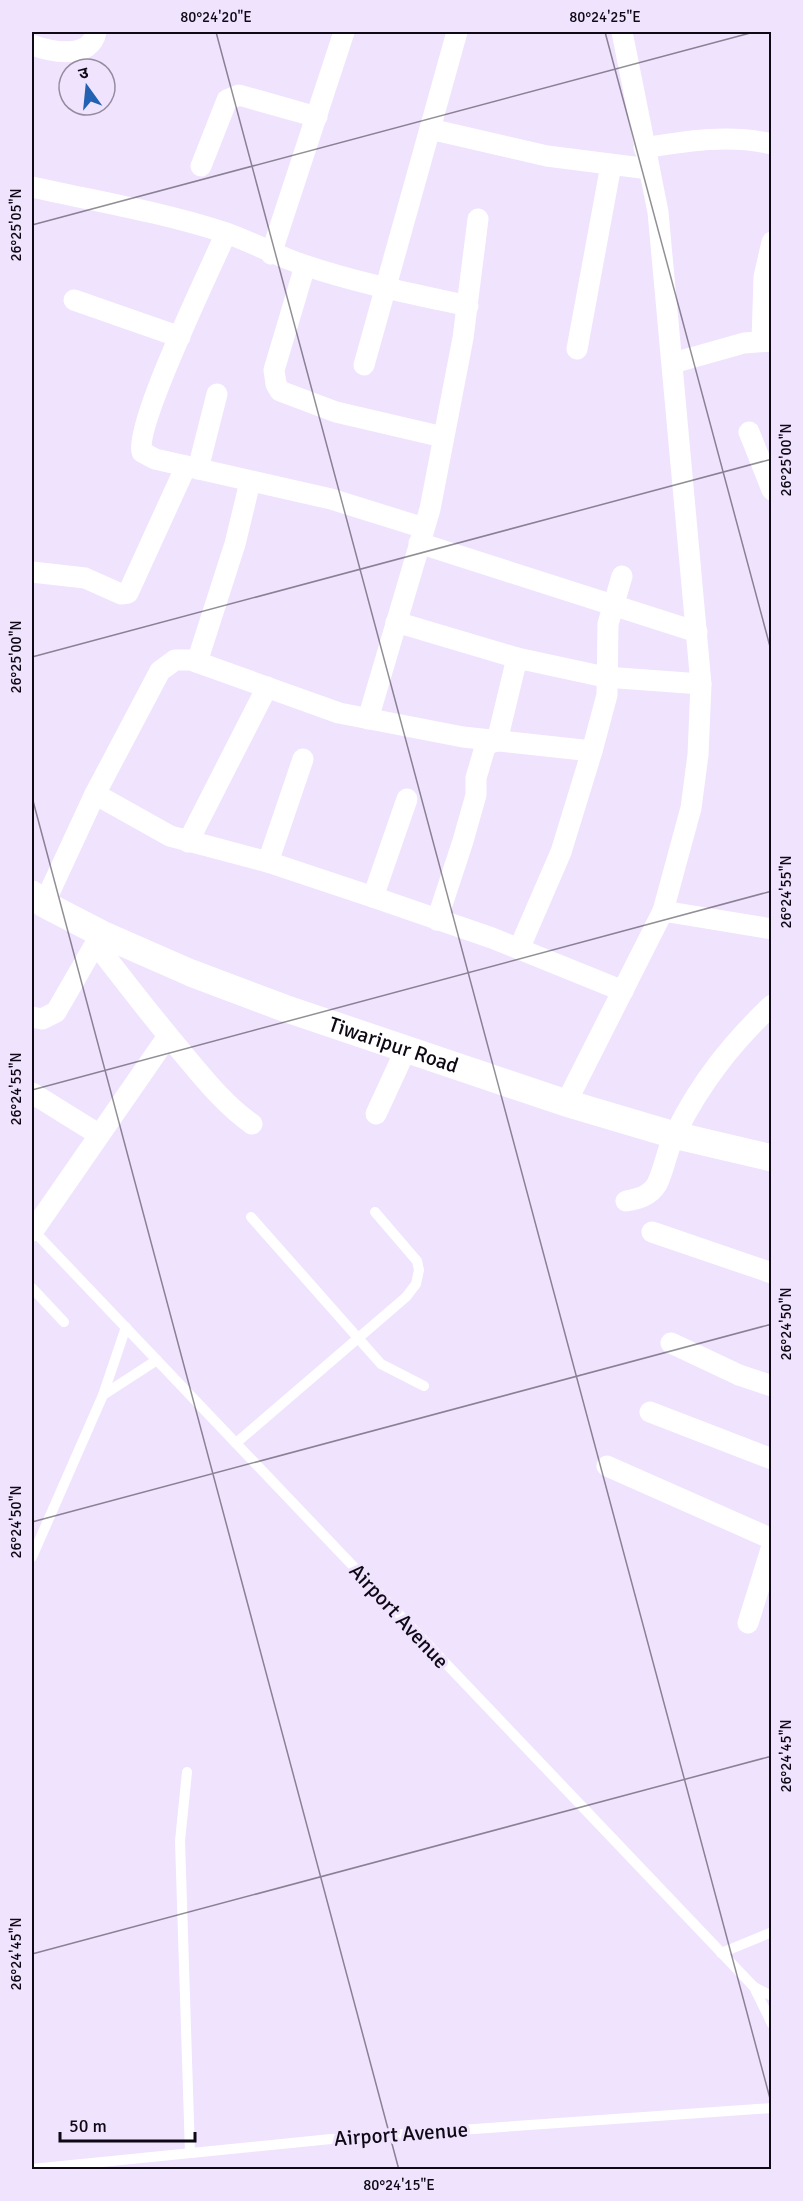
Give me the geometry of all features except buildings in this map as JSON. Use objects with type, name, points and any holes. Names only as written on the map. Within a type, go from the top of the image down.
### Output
[{"type":"street","points":[[32,45],[60,52],[75,51],[87,47],[95,38],[96,32]]},
{"type":"street","points":[[271,254],[344,32]]},
{"type":"street","points":[[364,365],[457,32]]},
{"type":"street","points":[[566,1103],[663,911],[691,808],[698,755],[701,684],[658,212],[622,32]]},
{"type":"street","points":[[201,166],[226,100],[232,96],[239,95],[316,117]]},
{"type":"street","points":[[430,129],[547,156],[649,169]]},
{"type":"street","points":[[644,148],[692,140],[728,139],[771,144]]},
{"type":"street","points":[[577,349],[610,165]]},
{"type":"street","points":[[32,187],[226,233],[271,254],[305,266],[387,288],[468,306]]},
{"type":"street","points":[[368,719],[422,535],[468,306],[478,219]]},
{"type":"street","points":[[226,233],[180,337],[140,443],[147,456],[250,482],[331,499],[422,535],[697,632]]},
{"type":"street","points":[[673,363],[744,344],[767,341],[764,277],[771,242]]},
{"type":"street","points":[[305,266],[274,370],[276,384],[280,391],[336,412],[443,437]]},
{"type":"street","points":[[74,300],[180,337]]},
{"type":"street","points":[[32,572],[75,576],[121,594],[128,593],[192,468],[217,394]]},
{"type":"street","points":[[749,432],[771,490]]},
{"type":"street","points":[[197,662],[235,544],[250,482]]},
{"type":"street","points":[[519,949],[561,852],[592,751],[607,695],[605,677],[607,633],[622,576]]},
{"type":"street","points":[[396,622],[517,658],[605,677],[701,684]]},
{"type":"street","points":[[497,741],[517,658]]},
{"type":"street","points":[[38,899],[160,670],[175,660],[197,662],[339,713],[497,741],[592,751]]},
{"type":"street","points":[[188,842],[267,687]]},
{"type":"street","points":[[437,920],[463,841],[476,791],[476,778],[486,744],[497,741]]},
{"type":"street","points":[[268,862],[303,759]]},
{"type":"street","points":[[95,794],[170,836],[268,862],[373,897],[519,949],[623,991]]},
{"type":"street","points":[[373,897],[407,799]]},
{"type":"street","name":"Tiwaripur Road","points":[[38,899],[99,939],[284,1008],[566,1103],[674,1135],[771,1158]]},
{"type":"street","points":[[663,911],[771,929]]},
{"type":"street","points":[[32,1017],[42,1019],[56,1012],[99,939],[168,1036],[205,1080],[238,1114],[252,1124]]},
{"type":"street","points":[[626,1201],[642,1198],[656,1185],[674,1135],[717,1063],[736,1038],[771,1005]]},
{"type":"street","points":[[32,1230],[168,1036]]},
{"type":"street","points":[[376,1114],[406,1049]]},
{"type":"street","points":[[32,1093],[98,1134]]},
{"type":"street","points":[[652,1232],[771,1273]]},
{"type":"street","points":[[671,1343],[739,1375],[771,1386]]},
{"type":"street","points":[[650,1412],[771,1459]]},
{"type":"street","points":[[607,1466],[771,1539]]},
{"type":"street","points":[[748,1623],[771,1545]]},
{"type":"lane","points":[[236,1443],[358,1341],[406,1297],[416,1284],[419,1270],[410,1251],[375,1212]]},
{"type":"lane","points":[[251,1217],[358,1341],[381,1364],[424,1386]]},
{"type":"lane","name":"Airport Avenue","points":[[32,1230],[721,1953],[754,1987],[771,1996]]},
{"type":"lane","points":[[32,1288],[64,1322]]},
{"type":"lane","points":[[32,1557],[103,1395],[126,1327]]},
{"type":"lane","points":[[103,1395],[157,1360]]},
{"type":"lane","points":[[188,1772],[180,1840],[190,2153]]},
{"type":"lane","points":[[721,1953],[771,1932]]},
{"type":"lane","points":[[754,1987],[771,2024]]},
{"type":"lane","name":"Airport Avenue","points":[[32,2169],[331,2139],[771,2108]]}]
